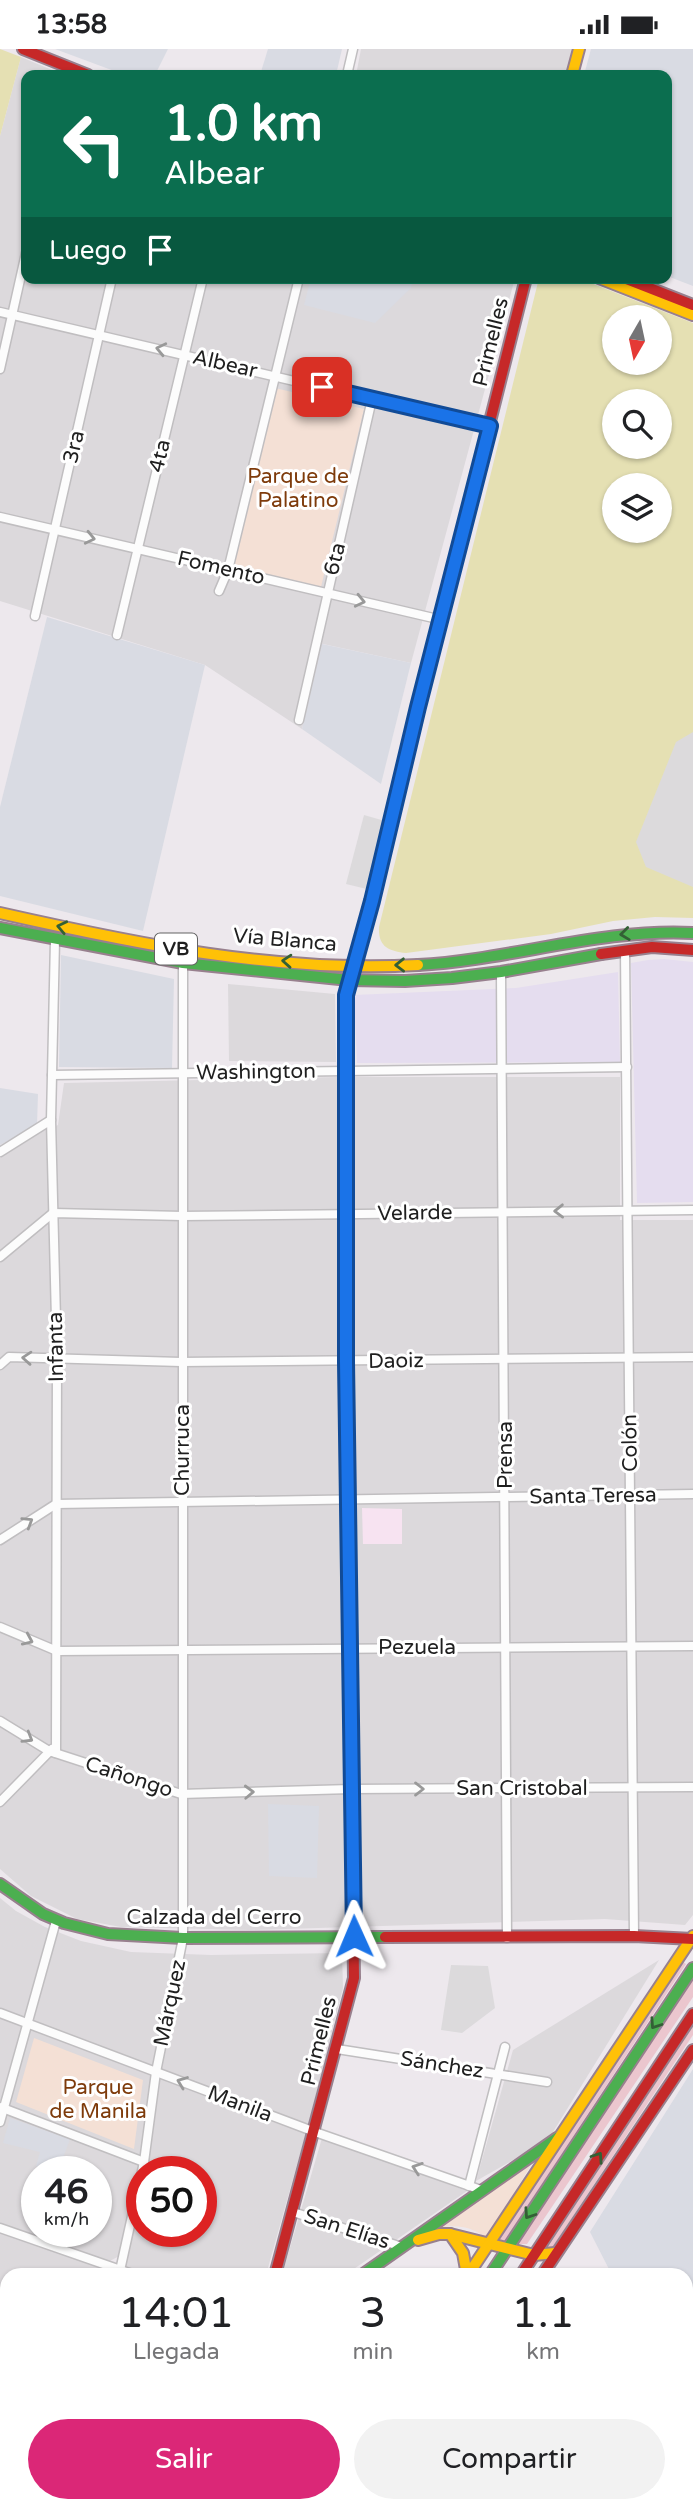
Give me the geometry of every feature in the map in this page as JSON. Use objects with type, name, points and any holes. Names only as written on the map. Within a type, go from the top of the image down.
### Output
[{"type":"main road","points":[[23,49],[63,70]]},
{"type":"main road","points":[[573,70],[579,49]]},
{"type":"main road","name":"Primelles","points":[[277,2268],[354,1978],[346,1362],[346,995],[525,284]]},
{"type":"main road","points":[[614,284],[693,315]]},
{"type":"main road","points":[[639,284],[693,305]]},
{"type":"main road","name":"Vía Blanca","points":[[0,913],[182,950],[281,961],[355,965],[405,966],[500,956],[623,933],[693,933]]},
{"type":"main road","name":"Vía Blanca","points":[[0,928],[183,963],[349,980],[405,981],[501,972],[652,947],[693,950]]},
{"type":"main road","name":"Calzada del Cerro","points":[[0,1884],[21,1901],[56,1921],[111,1936],[693,1938]]},
{"type":"main road","points":[[473,2268],[693,1938]]},
{"type":"main road","points":[[494,2268],[693,1968]]},
{"type":"main road","points":[[526,2268],[693,2014]]},
{"type":"main road","points":[[546,2268],[693,2050]]},
{"type":"main road","points":[[372,2268],[559,2136]]},
{"type":"main road","points":[[404,2246],[432,2235],[450,2234],[534,2255],[555,2253]]},
{"type":"main road","points":[[450,2234],[464,2252],[468,2268]]},
{"type":"street","points":[[348,70],[353,49]]},
{"type":"street","points":[[0,369],[21,275]]},
{"type":"street","name":"3ra","points":[[35,616],[112,284]]},
{"type":"street","name":"4ta","points":[[117,635],[202,284]]},
{"type":"street","points":[[219,591],[228,570],[298,284]]},
{"type":"street","name":"Albear","points":[[0,312],[490,426]]},
{"type":"street","name":"6ta","points":[[299,720],[372,399]]},
{"type":"street","name":"Fomento","points":[[0,517],[442,620]]},
{"type":"street","name":"Infanta","points":[[54,1750],[57,1651],[57,1360],[51,1120],[55,940]]},
{"type":"street","name":"Colón","points":[[625,950],[634,1936]]},
{"type":"street","name":"Churruca","points":[[183,963],[183,1938]]},
{"type":"street","name":"Prensa","points":[[501,972],[507,1938]]},
{"type":"street","name":"Washington","points":[[52,1075],[627,1067]]},
{"type":"street","points":[[0,1152],[51,1120]]},
{"type":"street","name":"Velarde","points":[[53,1213],[182,1216],[693,1210]]},
{"type":"street","points":[[0,1257],[53,1213]]},
{"type":"street","name":"Daoiz","points":[[0,1365],[9,1357],[181,1362],[346,1362],[693,1357]]},
{"type":"street","name":"Santa Teresa","points":[[57,1504],[693,1494]]},
{"type":"street","points":[[0,1540],[57,1504]]},
{"type":"street","points":[[0,1627],[57,1651]]},
{"type":"street","name":"Pezuela","points":[[57,1651],[693,1646]]},
{"type":"street","name":"Cañongo","points":[[0,1721],[54,1750],[181,1794],[351,1789]]},
{"type":"street","points":[[0,1801],[54,1750]]},
{"type":"street","name":"San Cristobal","points":[[351,1789],[693,1787]]},
{"type":"street","points":[[0,2122],[56,1921]]},
{"type":"street","name":"Márquez","points":[[145,2156],[156,2072],[183,1938]]},
{"type":"street","name":"Manila","points":[[0,2013],[315,2132],[481,2190]]},
{"type":"street","points":[[469,2186],[505,2047]]},
{"type":"street","name":"Sánchez","points":[[337,2049],[547,2082]]},
{"type":"street","points":[[2,2108],[128,2156]]},
{"type":"street","name":"San Elías","points":[[293,2212],[404,2246]]},
{"type":"street","points":[[0,2228],[108,2268]]},
{"type":"street","name":"Márquez","points":[[120,2268],[126,2241]]},
{"type":"shaded area","points":[[0,49],[21,57],[0,136]]},
{"type":"shaded area","points":[[55,49],[168,49],[158,70],[112,70]]},
{"type":"shaded area","points":[[268,49],[342,49],[337,70],[262,70]]},
{"type":"shaded area","points":[[361,49],[574,49],[569,70],[357,70]]},
{"type":"shaded area","points":[[591,49],[693,49],[693,286],[672,278],[672,70],[585,70]]},
{"type":"shaded area","points":[[21,57],[52,70],[21,70],[21,284],[513,284],[411,663],[323,644],[302,729],[205,665],[0,601],[0,136]]},
{"type":"shaded area","points":[[309,284],[412,284],[411,288],[375,323],[304,305]]},
{"type":"shaded area","points":[[538,284],[593,284],[647,305],[602,305],[602,375],[672,375],[672,315],[693,323],[693,918],[655,917],[613,921],[551,934],[406,953],[386,947],[380,939],[379,927]]},
{"type":"shaded area","points":[[47,617],[205,665],[143,931],[0,896],[0,807]]},
{"type":"shaded area","points":[[322,644],[411,663],[381,784],[302,729]]},
{"type":"shaded area","points":[[693,732],[693,887],[646,867],[636,842],[676,742]]},
{"type":"shaded area","points":[[364,815],[392,823],[375,891],[346,884]]},
{"type":"shaded area","points":[[61,955],[174,979],[172,1068],[59,1067]]},
{"type":"shaded area","points":[[664,959],[693,962],[693,1202],[637,1203],[631,963]]},
{"type":"shaded area","points":[[618,972],[620,1062],[357,1063],[354,995],[516,988]]},
{"type":"shaded area","points":[[228,984],[335,994],[336,1062],[229,1061]]},
{"type":"shaded area","points":[[338,1077],[620,1077],[620,1220],[693,1220],[693,1915],[685,1925],[605,1919],[250,1930],[121,1927],[77,1919],[31,1896],[0,1869],[0,1158],[43,1131],[58,1125],[64,1083]]},
{"type":"shaded area","points":[[0,1088],[38,1094],[37,1125],[0,1145]]},
{"type":"shaded area","points":[[362,1508],[402,1509],[402,1544],[363,1544]]},
{"type":"shaded area","points":[[268,1804],[319,1806],[317,1878],[269,1876]]},
{"type":"shaded area","points":[[0,1898],[16,1911],[45,1927],[81,1941],[131,1952],[211,1955],[342,1953],[343,1988],[268,2268],[124,2268],[127,2252],[96,2268],[0,2268]]},
{"type":"shaded area","points":[[659,1960],[548,2140],[476,2181],[513,2050]]},
{"type":"shaded area","points":[[682,1961],[686,1964],[504,2242],[497,2241]]},
{"type":"shaded area","points":[[451,1965],[488,1966],[495,2008],[462,2033],[441,2030]]},
{"type":"shaded area","points":[[693,1976],[693,1997],[527,2244],[515,2244]]},
{"type":"shaded area","points":[[693,2023],[693,2035],[552,2248],[542,2251]]},
{"type":"shaded area","points":[[693,2069],[693,2268],[608,2268],[590,2232]]},
{"type":"shaded area","points":[[10,2118],[70,2139],[64,2156],[39,2156],[40,2152],[3,2143]]},
{"type":"shaded area","points":[[322,2138],[467,2191],[355,2268],[284,2268]]},
{"type":"green space","name":"Parque de Palatino","points":[[275,388],[364,409],[321,587],[233,566]]},
{"type":"green space","name":"Parque de Manila","points":[[34,2038],[143,2080],[134,2149],[16,2102]]},
{"type":"green space","points":[[534,2160],[487,2238],[463,2227],[437,2228]]},
{"type":"traffic: fast","points":[[0,928],[183,963],[349,980],[452,978],[601,954]]},
{"type":"traffic: fast","points":[[418,965],[624,935],[693,933]]},
{"type":"traffic: fast","points":[[0,1884],[43,1914],[64,1923],[108,1934],[183,1938],[385,1937]]},
{"type":"traffic: fast","points":[[495,2268],[693,1968]]},
{"type":"traffic: fast","points":[[372,2268],[557,2138]]},
{"type":"traffic: slow","points":[[573,70],[579,49]]},
{"type":"traffic: slow","points":[[614,284],[693,315]]},
{"type":"traffic: slow","points":[[346,1006],[346,995],[372,901],[455,561]]},
{"type":"traffic: slow","points":[[0,913],[208,954],[312,965],[418,965]]},
{"type":"traffic: slow","points":[[348,1554],[352,1829]]},
{"type":"traffic: slow","points":[[473,2268],[693,1936]]},
{"type":"traffic: slow","points":[[418,2240],[450,2234],[534,2255],[555,2253]]},
{"type":"traffic: slow","points":[[450,2234],[463,2253],[466,2268]]},
{"type":"traffic: jam","points":[[23,49],[76,70]]},
{"type":"traffic: jam","points":[[455,561],[524,284]]},
{"type":"traffic: jam","points":[[639,284],[693,305]]},
{"type":"traffic: jam","points":[[601,954],[652,947],[693,950]]},
{"type":"traffic: jam","points":[[346,1006],[348,1554]]},
{"type":"traffic: jam","points":[[277,2268],[354,1978],[352,1829]]},
{"type":"traffic: jam","points":[[385,1937],[634,1936],[693,1939]]},
{"type":"traffic: jam","points":[[526,2268],[693,2014]]},
{"type":"traffic: jam","points":[[547,2268],[693,2050]]},
{"type":"route","points":[[322,387],[490,426],[418,707],[392,823],[346,995],[346,1362],[354,1936]]}]
